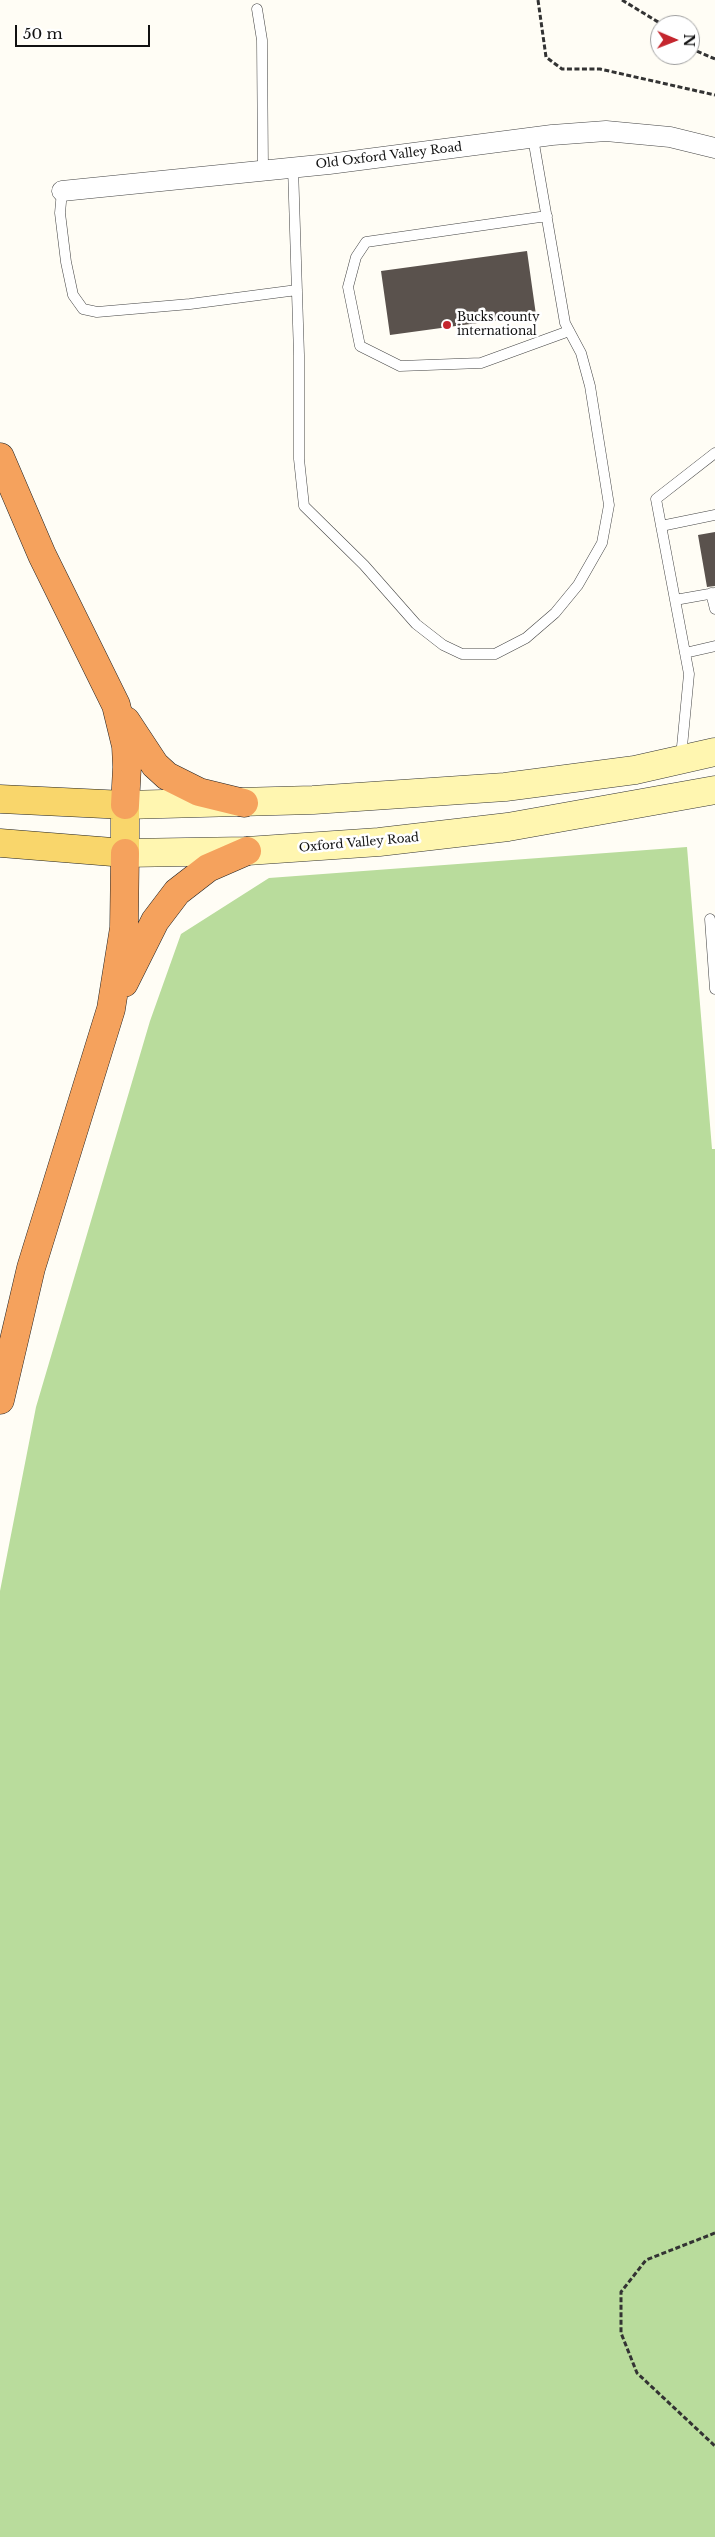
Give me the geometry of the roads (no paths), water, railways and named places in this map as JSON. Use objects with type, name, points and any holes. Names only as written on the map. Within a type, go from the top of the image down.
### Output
[{"type":"highway","points":[[0,457],[39,547],[116,705],[145,752],[167,776],[199,792],[244,803]]},
{"type":"highway","points":[[116,705],[126,746],[125,804]]},
{"type":"highway","points":[[111,1009],[155,921],[165,905],[177,892],[208,868],[247,851]]},
{"type":"highway","points":[[0,1400],[31,1268],[111,1009],[124,928],[125,853]]},
{"type":"main road","points":[[0,800],[125,804],[244,803],[505,787],[636,770],[715,752]]},
{"type":"main road","name":"Oxford Valley Road","points":[[0,843],[125,853],[247,851],[379,842],[508,827],[715,790]]},
{"type":"main road","points":[[125,804],[125,853]]},
{"type":"street","name":"Old Oxford Valley Road","points":[[62,191],[606,131],[670,137],[715,148]]},
{"type":"lane","points":[[257,9],[262,40],[263,170]]},
{"type":"lane","points":[[293,167],[299,459],[304,506],[364,565],[416,624],[443,645],[462,654],[495,654],[526,638],[555,612],[578,585],[602,543],[609,505],[590,386],[581,353],[565,323],[533,138]]},
{"type":"lane","points":[[62,191],[60,213],[66,262],[73,295],[84,309],[97,312],[181,305],[297,290]]},
{"type":"lane","points":[[547,216],[366,242],[356,257],[348,287],[360,346],[400,366],[481,363],[569,330]]},
{"type":"lane","points":[[681,760],[689,674],[656,499],[715,453]]},
{"type":"lane","points":[[661,526],[715,515]]},
{"type":"lane","points":[[675,600],[713,593],[715,609]]},
{"type":"lane","points":[[685,653],[715,646]]},
{"type":"lane","points":[[710,919],[715,989]]},
{"type":"place","name":"Bucks county international","points":[[447,325]]}]
